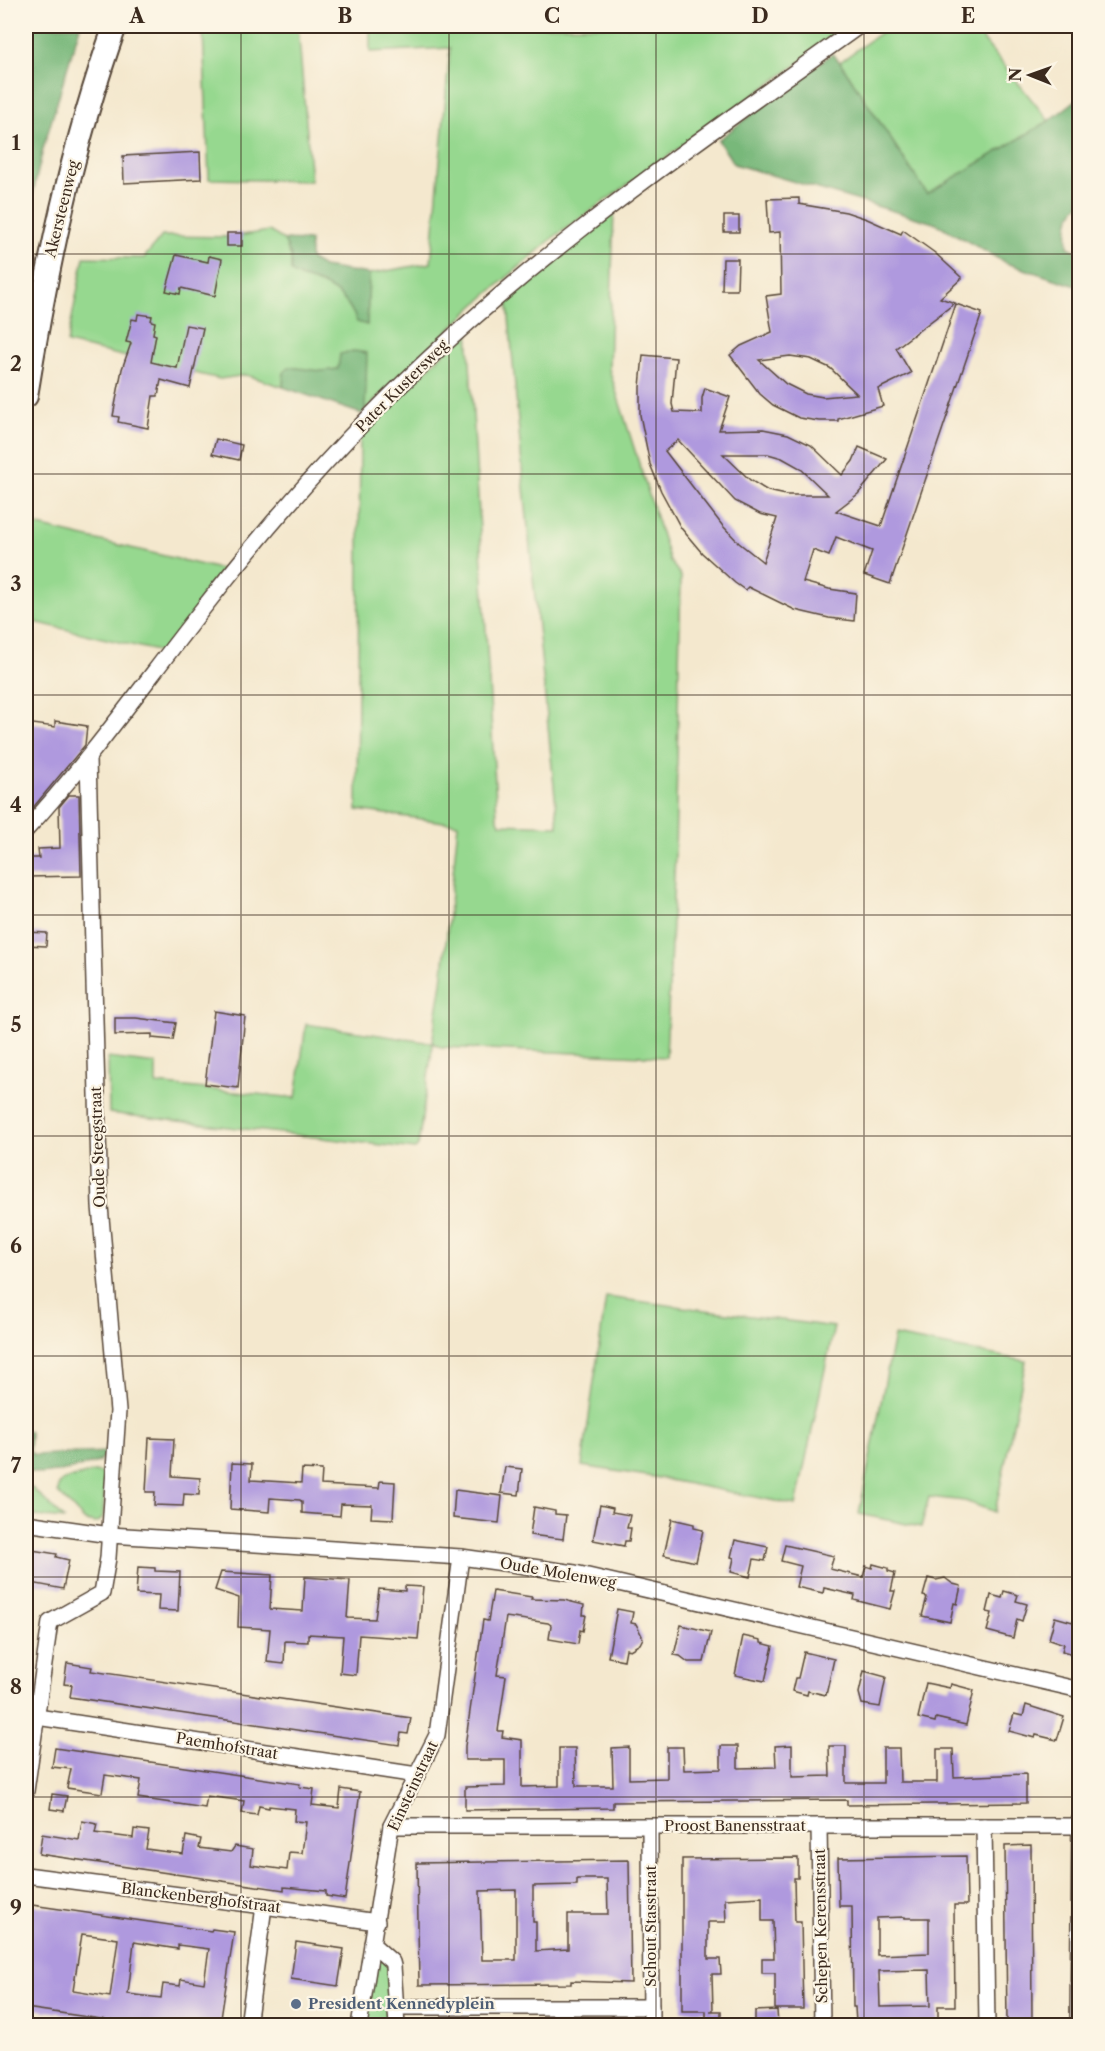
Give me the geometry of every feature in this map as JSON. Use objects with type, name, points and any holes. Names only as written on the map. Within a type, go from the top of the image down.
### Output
[{"type":"main road","name":"Akersteenweg","points":[[26,396],[60,210],[90,101],[115,26]]},
{"type":"street","name":"Pater Kustersweg","points":[[26,830],[88,759],[201,610],[284,509],[370,416],[439,348],[515,280],[572,234],[859,26]]},
{"type":"street","name":"Oude Steegstraat","points":[[37,1717],[50,1622],[102,1593],[110,1535],[118,1411],[100,1206],[88,759]]},
{"type":"street","name":"Oude Molenweg","points":[[26,1523],[110,1535],[461,1557],[575,1573],[1080,1690]]},
{"type":"street","name":"Einsteinstraat","points":[[358,2025],[377,1922],[391,1826],[437,1735],[461,1557]]},
{"type":"street","name":"Paemhofstraat","points":[[37,1717],[417,1775]]},
{"type":"street","points":[[26,1791],[37,1717]]},
{"type":"street","points":[[1078,2025],[1080,1817]]},
{"type":"street","name":"Proost Banensstraat","points":[[391,1826],[1079,1826]]},
{"type":"street","name":"Schepen Kerensstraat","points":[[819,1826],[822,2025]]},
{"type":"street","points":[[984,1826],[987,2025]]},
{"type":"street","name":"Schout Stasstraat","points":[[650,1827],[651,2025]]},
{"type":"street","name":"Blanckenberghofstraat","points":[[26,1875],[377,1922]]},
{"type":"street","points":[[248,2025],[264,1906]]},
{"type":"street","points":[[372,1944],[392,1962],[397,2025]]},
{"type":"street","points":[[397,2007],[651,2007]]},
{"type":"green space","points":[[26,26],[80,26],[43,149],[26,223]]},
{"type":"green space","points":[[216,26],[298,26],[311,181],[209,179],[203,30],[216,29]]},
{"type":"green space","points":[[370,26],[851,26],[554,237],[475,305],[365,410],[366,353],[337,369],[313,371],[289,367],[284,372],[283,387],[246,375],[220,379],[67,343],[84,257],[144,258],[162,236],[230,237],[269,231],[284,240],[299,277],[319,283],[335,292],[348,304],[358,322],[367,325],[369,274],[431,263],[450,48],[370,52]]},
{"type":"green space","points":[[890,26],[972,26],[1049,121],[927,194],[840,62]]},
{"type":"green space","points":[[832,54],[840,62],[927,194],[1049,121],[1079,98],[1079,205],[1068,224],[1067,236],[1068,247],[1079,252],[1079,287],[1006,263],[937,224],[734,164],[718,140]]},
{"type":"green space","points":[[614,210],[609,369],[670,561],[681,576],[675,854],[666,1057],[441,1047],[433,1043],[418,1146],[415,1149],[109,1113],[108,1058],[156,1064],[156,1084],[296,1098],[306,1024],[432,1043],[442,983],[458,824],[357,810],[360,436],[468,329],[497,817],[500,824],[558,826],[507,294]]},
{"type":"green space","points":[[284,240],[310,241],[310,259],[323,267],[369,274],[367,325],[357,322],[350,307],[334,291],[291,272],[291,256]]},
{"type":"green space","points":[[354,351],[367,353],[365,410],[362,414],[283,387],[284,372],[289,367],[321,371],[338,369],[340,354]]},
{"type":"green space","points":[[34,525],[228,571],[165,653],[26,620],[26,575]]},
{"type":"green space","points":[[606,1297],[834,1327],[796,1505],[654,1477],[582,1466]]},
{"type":"green space","points":[[894,1336],[1026,1361],[995,1512],[965,1501],[929,1497],[921,1527],[859,1514]]},
{"type":"green space","points":[[26,1431],[30,1432],[29,1450],[34,1455],[107,1452],[98,1462],[64,1471],[41,1474],[26,1471]]},
{"type":"green space","points":[[94,1472],[101,1473],[105,1480],[103,1516],[96,1523],[85,1521],[58,1493],[59,1484],[64,1480]]},
{"type":"green space","points":[[26,1487],[32,1488],[64,1519],[26,1515]]},
{"type":"green space","points":[[376,1954],[388,1965],[391,2025],[364,2026]]},
{"type":"building","points":[[200,152],[201,179],[124,183],[123,156]]},
{"type":"building","points":[[799,198],[799,204],[846,212],[901,234],[903,230],[935,253],[962,278],[940,298],[955,303],[896,348],[911,373],[878,389],[883,406],[838,419],[838,421],[799,418],[773,405],[760,394],[730,355],[741,346],[772,332],[766,296],[781,294],[780,232],[769,233],[767,199]],"holes":[[[790,356],[811,359],[830,368],[857,394],[823,397],[806,394],[786,384],[759,360]]]},
{"type":"building","points":[[724,216],[739,216],[739,232],[724,232]]},
{"type":"building","points":[[227,233],[242,233],[242,246],[227,246]]},
{"type":"building","points":[[176,255],[208,262],[209,256],[222,259],[215,296],[181,288],[180,294],[166,291]]},
{"type":"building","points":[[723,259],[738,259],[737,290],[722,290]]},
{"type":"building","points":[[956,304],[982,313],[890,584],[864,575],[872,551],[836,537],[829,556],[813,550],[803,582],[856,593],[854,621],[795,610],[748,587],[745,590],[702,553],[681,528],[661,491],[650,464],[640,415],[643,355],[676,358],[672,404],[674,412],[702,413],[705,388],[730,397],[719,430],[763,429],[788,434],[811,445],[842,475],[853,461],[859,447],[887,459],[858,494],[836,511],[881,526]],"holes":[[[678,440],[735,501],[760,514],[777,518],[763,562],[739,543],[722,525],[665,451]],[[723,454],[768,454],[782,458],[800,468],[828,495],[786,495],[768,491],[750,480]]]},
{"type":"building","points":[[138,314],[152,316],[151,321],[155,322],[153,334],[156,335],[151,362],[177,368],[186,325],[203,328],[190,388],[161,380],[158,396],[153,396],[148,428],[118,422],[119,417],[113,416],[122,369],[131,343],[126,342],[132,319],[137,320]]},
{"type":"building","points":[[216,439],[242,445],[239,460],[212,454]]},
{"type":"building","points":[[55,721],[87,726],[85,745],[26,816],[26,723],[55,727]]},
{"type":"building","points":[[69,795],[79,795],[81,876],[26,877],[26,858],[39,858],[38,849],[60,848],[59,807]]},
{"type":"building","points":[[26,932],[47,933],[46,946],[26,945]]},
{"type":"building","points":[[214,1011],[245,1016],[238,1088],[205,1084]]},
{"type":"building","points":[[115,1018],[176,1023],[173,1040],[152,1038],[152,1034],[115,1035]]},
{"type":"building","points":[[149,1438],[174,1439],[172,1476],[200,1478],[199,1495],[184,1494],[183,1506],[154,1505],[155,1492],[146,1492]]},
{"type":"building","points":[[232,1463],[252,1464],[251,1480],[301,1483],[302,1469],[322,1470],[321,1485],[379,1488],[380,1481],[395,1482],[393,1519],[371,1518],[372,1505],[341,1504],[340,1516],[302,1513],[300,1500],[270,1498],[269,1512],[230,1509]]},
{"type":"building","points":[[505,1467],[522,1469],[519,1495],[501,1493]]},
{"type":"building","points":[[455,1490],[502,1496],[499,1523],[453,1518]]},
{"type":"building","points":[[600,1505],[613,1508],[612,1512],[630,1515],[627,1528],[631,1528],[629,1541],[625,1541],[624,1546],[593,1540]]},
{"type":"building","points":[[534,1507],[566,1515],[563,1539],[530,1535]]},
{"type":"building","points":[[672,1519],[694,1524],[694,1528],[703,1530],[696,1562],[664,1555]]},
{"type":"building","points":[[735,1540],[768,1547],[765,1561],[754,1559],[750,1577],[731,1572],[734,1558],[731,1557]]},
{"type":"building","points":[[785,1545],[834,1556],[830,1569],[863,1577],[866,1566],[872,1568],[873,1564],[888,1568],[888,1571],[895,1573],[891,1591],[895,1591],[890,1609],[854,1600],[855,1595],[824,1588],[823,1593],[796,1587],[801,1566],[781,1561]]},
{"type":"building","points":[[26,1549],[57,1554],[56,1557],[69,1560],[63,1589],[26,1582]]},
{"type":"building","points":[[138,1567],[155,1568],[155,1571],[180,1572],[178,1611],[158,1610],[159,1595],[136,1594]]},
{"type":"building","points":[[221,1572],[272,1575],[270,1609],[303,1611],[305,1577],[350,1580],[347,1618],[375,1619],[379,1589],[405,1591],[405,1586],[423,1587],[418,1639],[359,1635],[356,1675],[340,1673],[343,1636],[308,1634],[308,1642],[285,1641],[284,1664],[267,1662],[270,1629],[238,1627],[239,1598],[215,1590]]},
{"type":"building","points":[[928,1578],[936,1580],[945,1578],[961,1586],[950,1622],[922,1616],[927,1597],[923,1596]]},
{"type":"building","points":[[493,1591],[532,1597],[531,1599],[564,1600],[584,1605],[583,1615],[586,1615],[578,1644],[549,1639],[551,1625],[548,1623],[506,1617],[497,1675],[506,1676],[498,1731],[503,1731],[502,1737],[522,1740],[522,1787],[559,1786],[559,1748],[575,1748],[576,1786],[613,1786],[612,1748],[629,1747],[629,1779],[667,1778],[667,1747],[683,1747],[684,1770],[721,1769],[721,1746],[738,1746],[738,1768],[776,1767],[775,1746],[792,1745],[792,1777],[830,1776],[829,1746],[846,1746],[846,1783],[883,1783],[883,1748],[899,1748],[900,1782],[937,1782],[937,1749],[953,1749],[954,1777],[1026,1774],[1026,1803],[847,1805],[847,1800],[613,1802],[613,1808],[465,1810],[465,1787],[505,1786],[505,1760],[465,1760],[483,1620],[488,1621]]},
{"type":"building","points":[[1004,1591],[1018,1595],[1016,1601],[1027,1604],[1022,1621],[1017,1619],[1013,1638],[987,1631],[992,1613],[987,1612],[991,1595],[1002,1598]]},
{"type":"building","points":[[617,1609],[633,1612],[631,1623],[636,1624],[643,1638],[640,1644],[630,1650],[626,1649],[624,1660],[608,1657]]},
{"type":"building","points":[[1055,1617],[1080,1624],[1080,1656],[1062,1651],[1064,1644],[1049,1639]]},
{"type":"building","points":[[681,1625],[711,1632],[704,1662],[688,1662],[674,1655]]},
{"type":"building","points":[[743,1636],[761,1640],[761,1643],[773,1646],[765,1681],[735,1675]]},
{"type":"building","points":[[804,1652],[834,1659],[826,1695],[808,1691],[807,1695],[792,1691],[795,1678],[798,1678]]},
{"type":"building","points":[[67,1663],[92,1667],[91,1671],[411,1718],[408,1734],[401,1733],[399,1745],[70,1697],[72,1685],[64,1684]]},
{"type":"building","points":[[864,1671],[886,1677],[880,1707],[862,1704],[859,1693]]},
{"type":"building","points":[[926,1683],[950,1688],[951,1684],[974,1690],[966,1725],[936,1718],[935,1722],[918,1718]]},
{"type":"building","points":[[1026,1705],[1064,1717],[1057,1740],[1036,1735],[1035,1738],[1009,1731],[1014,1714],[1023,1716]]},
{"type":"building","points":[[55,1748],[300,1784],[299,1787],[314,1789],[312,1805],[339,1808],[341,1789],[360,1792],[345,1899],[326,1896],[326,1891],[284,1887],[284,1890],[39,1854],[42,1834],[79,1840],[82,1821],[97,1824],[95,1833],[133,1838],[134,1829],[149,1831],[146,1849],[183,1854],[186,1836],[201,1839],[199,1848],[231,1852],[235,1846],[253,1849],[251,1865],[287,1870],[289,1852],[302,1853],[306,1822],[294,1821],[295,1809],[259,1806],[257,1815],[242,1813],[244,1801],[207,1796],[205,1808],[138,1798],[141,1780],[105,1775],[102,1793],[67,1788],[71,1769],[52,1767]]},
{"type":"building","points":[[52,1794],[67,1796],[64,1811],[50,1809]]},
{"type":"building","points":[[1031,1845],[1032,2025],[1007,2025],[1005,1846]]},
{"type":"building","points":[[966,1856],[967,1905],[954,1905],[955,2006],[938,2006],[938,2022],[934,2022],[934,2025],[856,2023],[855,2007],[853,2007],[852,1906],[839,1906],[838,1858]],"holes":[[[877,1918],[929,1918],[929,1953],[877,1955]],[[929,1970],[930,2006],[880,2007],[879,1971]]]},
{"type":"building","points":[[798,1858],[798,1878],[794,1878],[795,1922],[801,1922],[803,2009],[775,2009],[775,1973],[762,1973],[762,1958],[774,1958],[773,1921],[762,1921],[762,1897],[725,1899],[726,1922],[708,1922],[708,1959],[720,1959],[721,1974],[712,1974],[713,2011],[721,2011],[721,2025],[706,2025],[706,2011],[682,2011],[682,1859]]},
{"type":"building","points":[[629,1860],[631,1983],[571,1981],[571,1984],[419,1985],[417,1863]],"holes":[[[577,1879],[607,1879],[608,1914],[568,1914],[568,1949],[536,1951],[533,1886],[577,1885]],[[516,1890],[516,1960],[482,1960],[480,1891]]]},
{"type":"building","points":[[32,1905],[211,1931],[212,1929],[234,1932],[220,2025],[142,2025],[26,2008],[26,1948]],"holes":[[[82,1934],[118,1939],[110,1997],[73,1991]],[[134,1942],[178,1949],[178,1945],[209,1949],[204,1983],[181,1979],[180,1986],[163,1984],[161,1998],[128,1994]]]},
{"type":"building","points":[[296,1942],[344,1949],[338,1986],[291,1979]]},
{"type":"building","points":[[777,2010],[778,2025],[755,2025],[755,2011]]},
{"type":"place","name":"President Kennedyplein","points":[[296,2004]]}]
